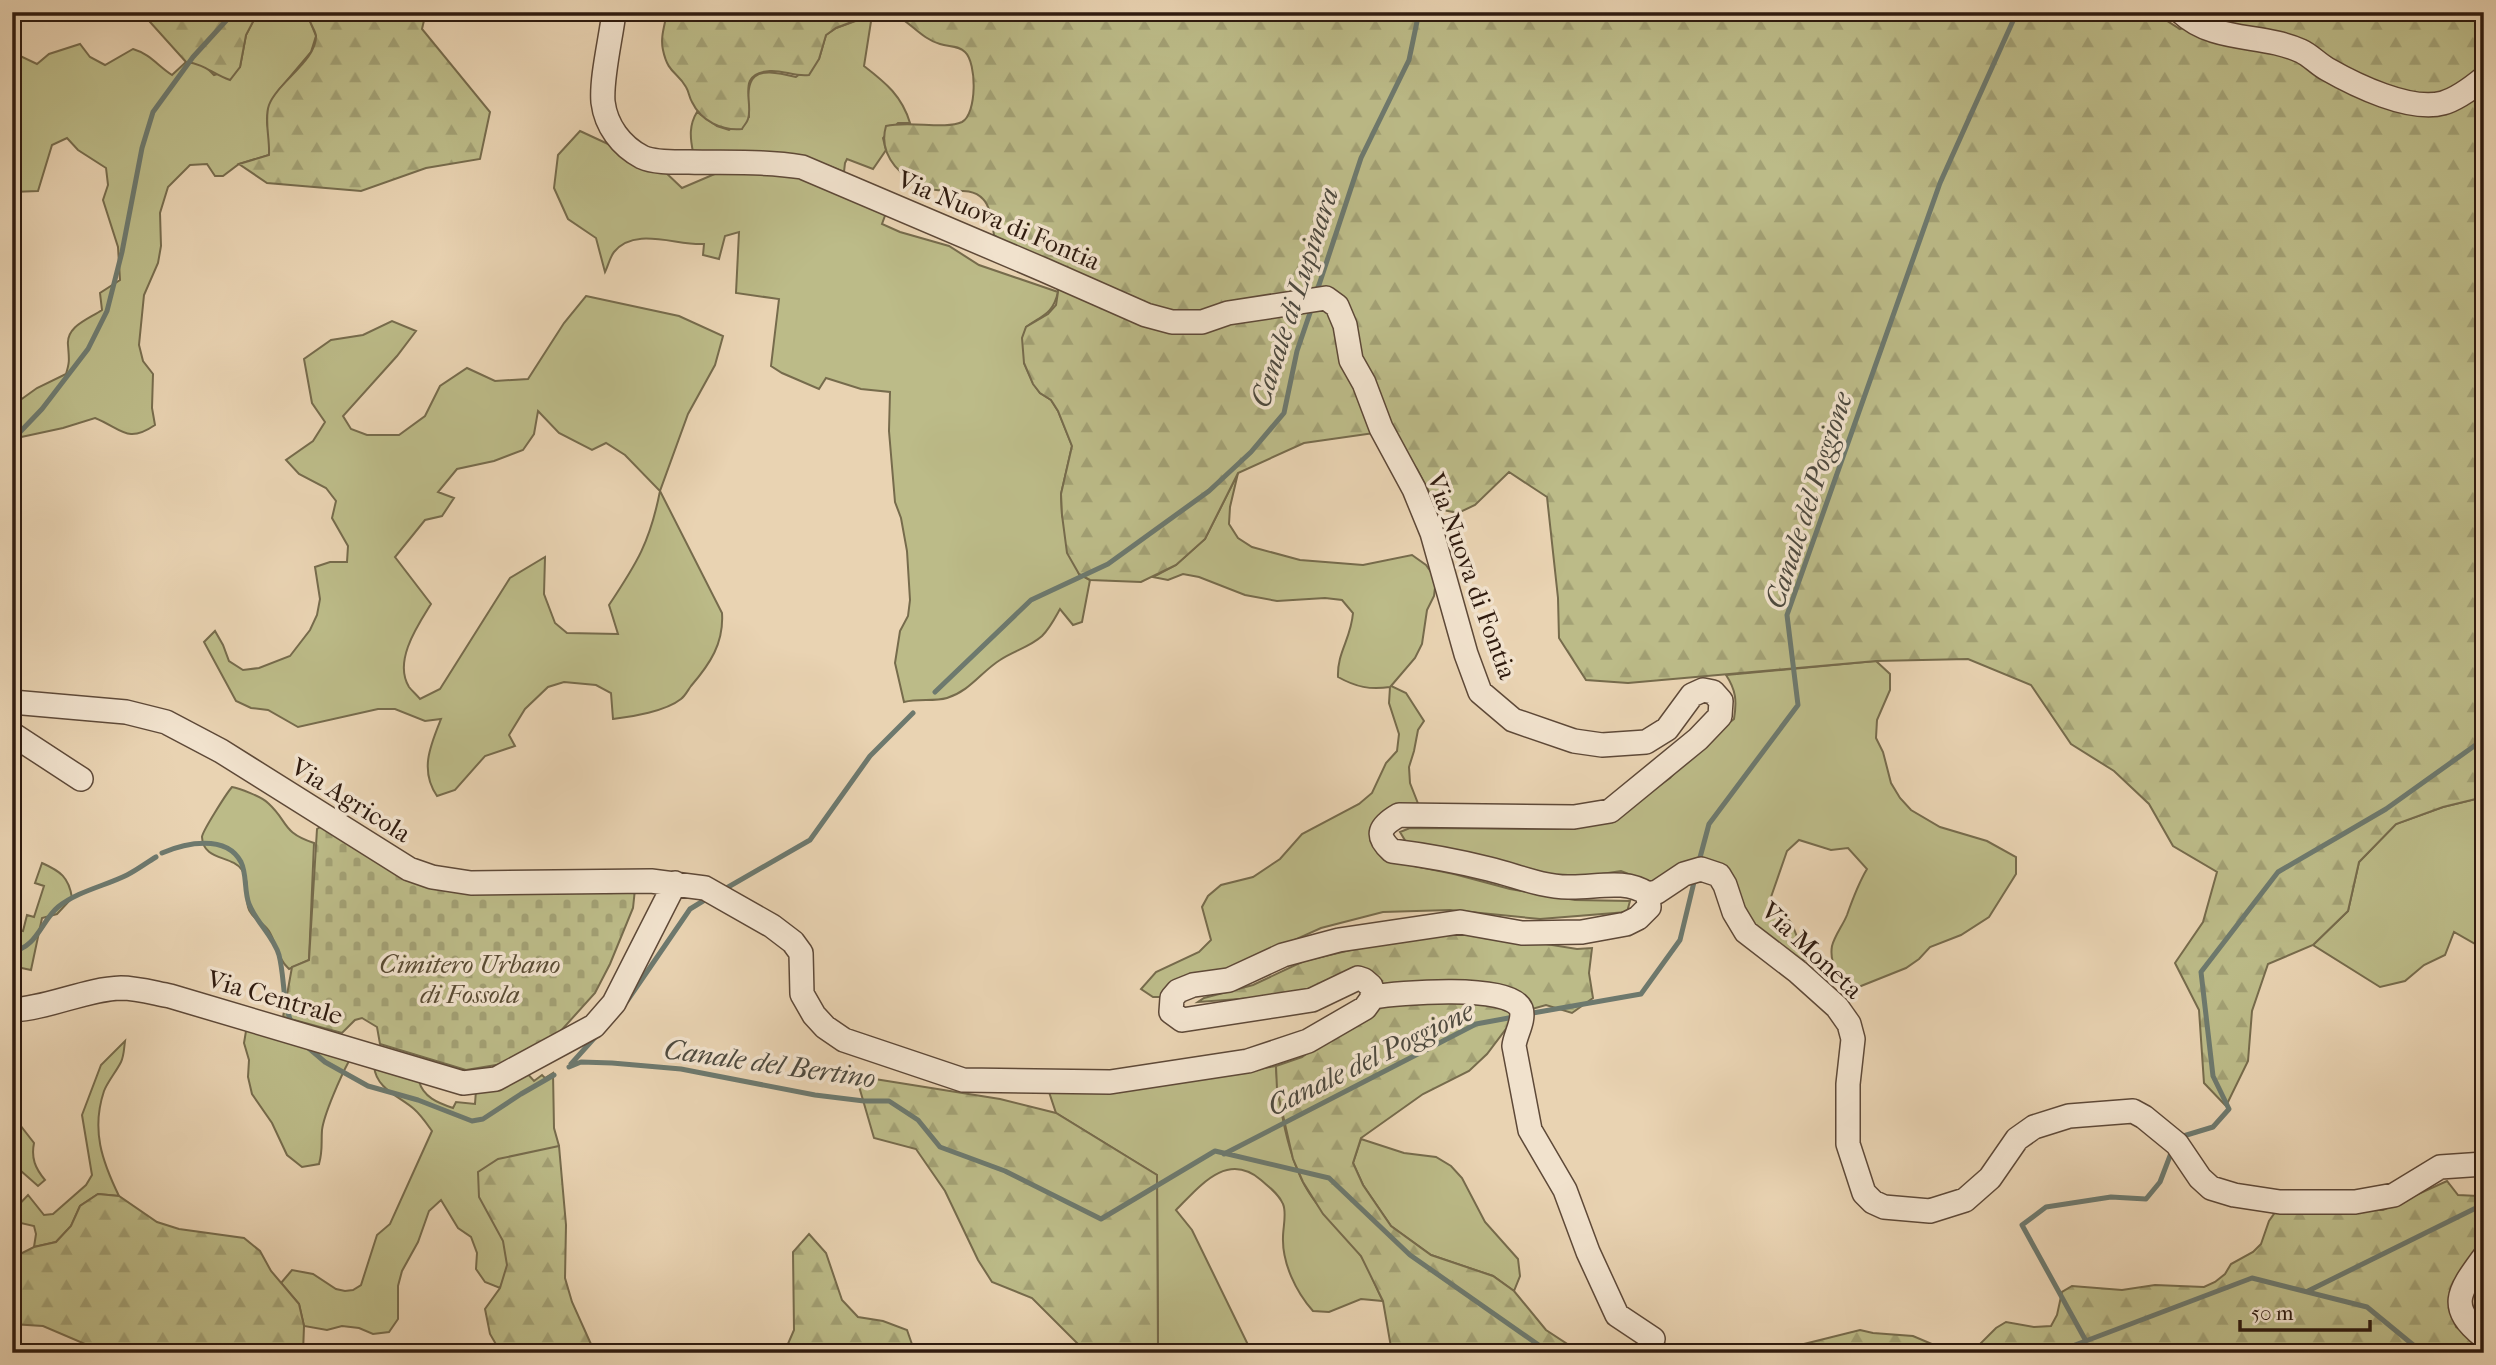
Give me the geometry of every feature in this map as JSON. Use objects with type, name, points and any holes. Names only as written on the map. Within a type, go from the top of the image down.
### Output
[{"type":"street","name":"Via Nuova di Fontia","points":[[614,12],[603,101],[607,121],[626,146],[644,158],[672,162],[778,163],[802,167],[1146,316],[1172,322],[1202,322],[1228,313],[1326,299],[1338,306],[1345,325],[1350,360],[1364,383],[1381,428],[1415,489],[1432,533],[1466,654],[1480,692],[1514,720],[1574,741],[1602,745],[1646,742],[1667,729],[1692,695],[1703,690],[1713,692],[1721,701],[1720,716],[1698,739],[1610,811],[1574,817],[1399,816],[1383,827],[1380,834],[1382,843],[1392,850],[1490,869],[1527,880],[1566,887],[1638,887],[1648,894]]},
{"type":"street","points":[[2181,12],[2191,22],[2229,36],[2301,51],[2353,84],[2399,100],[2422,104],[2442,103],[2470,89],[2484,78]]},
{"type":"street","name":"Via Agricola","points":[[12,702],[126,712],[166,722],[231,758],[409,869],[432,877],[471,883],[675,883]]},
{"type":"street","points":[[12,734],[81,779]]},
{"type":"street","name":"Via Moneta","points":[[1648,894],[1657,892],[1684,874],[1701,869],[1719,875],[1734,912],[1746,932],[1798,972],[1837,1007],[1849,1024],[1853,1039],[1848,1084],[1847,1144],[1864,1193],[1873,1202],[1884,1207],[1930,1211],[1965,1200],[1990,1178],[2017,1139],[2034,1127],[2069,1116],[2133,1111],[2177,1144],[2200,1178],[2211,1188],[2234,1195],[2280,1202],[2355,1202],[2394,1195],[2440,1167],[2484,1164]]},
{"type":"street","points":[[675,883],[705,888],[793,942],[801,953],[802,994],[814,1015],[825,1027],[844,1040],[963,1080],[1110,1082],[1248,1061],[1308,1041],[1365,1008],[1373,997],[1398,993],[1458,992],[1502,997],[1516,1003],[1521,1008],[1522,1016],[1514,1046],[1530,1130],[1565,1190],[1588,1252],[1617,1315],[1653,1339]]},
{"type":"street","name":"Via Centrale","points":[[12,1010],[49,1005],[120,988],[170,996],[463,1083],[496,1079],[594,1026],[614,1003],[675,883]]},
{"type":"street","points":[[1373,997],[1371,986],[1358,978],[1312,1000],[1281,1007],[1182,1020],[1171,1012],[1170,1005],[1178,991],[1192,985],[1228,980],[1283,955],[1339,940],[1460,922],[1522,933],[1582,932],[1626,924],[1638,918],[1649,907],[1648,894]]},
{"type":"street","points":[[2484,1257],[2460,1296],[2460,1311],[2470,1326],[2484,1337]]},
{"type":"green space","points":[[141,12],[258,12],[246,35],[240,67],[230,80],[186,62]]},
{"type":"green space","points":[[258,12],[316,12],[310,21],[316,36],[311,52],[278,91],[267,122],[269,155],[239,164],[223,176],[215,176],[207,164],[190,165],[168,187],[160,213],[161,246],[158,263],[144,295],[139,345],[143,361],[153,374],[152,408],[155,425],[145,431],[131,434],[95,418],[12,439],[12,406],[37,388],[66,374],[69,360],[68,338],[74,328],[102,310],[100,293],[120,280],[118,247],[103,200],[108,185],[106,168],[78,150],[67,138],[52,145],[38,191],[12,192],[12,52],[37,64],[49,54],[80,44],[90,57],[105,65],[133,49],[149,57],[172,75],[186,62],[202,63],[214,75],[240,67],[246,35]]},
{"type":"green space","points":[[316,12],[426,12],[422,29],[490,112],[480,159],[426,168],[361,191],[267,183],[239,164],[269,155],[269,105],[280,88],[304,63],[315,45],[316,36],[310,21]]},
{"type":"green space","points":[[667,12],[878,12],[836,28],[826,35],[819,59],[809,75],[770,71],[753,77],[748,89],[748,120],[742,129],[734,129],[720,126],[701,115],[683,82],[667,64],[662,40]]},
{"type":"green space","points":[[890,12],[2153,12],[2180,29],[2219,12],[2298,12],[2323,18],[2331,12],[2484,12],[2484,797],[2443,807],[2396,824],[2359,862],[2348,911],[2313,945],[2268,964],[2252,1011],[2248,1061],[2226,1106],[2204,1083],[2199,1010],[2175,963],[2203,922],[2217,872],[2173,846],[2149,804],[2114,771],[2071,744],[2031,685],[1968,659],[1876,661],[1628,683],[1586,680],[1559,638],[1558,598],[1547,497],[1509,472],[1475,505],[1458,513],[1438,509],[1417,469],[1393,439],[1374,433],[1304,443],[1238,473],[1205,539],[1176,565],[1141,582],[1090,580],[1079,574],[1067,553],[1061,494],[1072,446],[1058,411],[1051,400],[1033,384],[1024,363],[1022,338],[1026,327],[1048,314],[1056,305],[1057,281],[994,235],[988,206],[978,195],[965,191],[931,189],[921,185],[903,174],[889,157],[885,148],[886,126],[946,125],[962,122],[970,109],[974,88],[972,66],[965,52],[933,41]]},
{"type":"green space","points":[[872,15],[864,66],[892,91],[903,105],[910,123],[898,123],[883,138],[886,150],[873,169],[847,159],[844,172],[807,159],[789,156],[693,152],[691,131],[697,112],[717,126],[729,130],[749,117],[749,91],[755,76],[770,72],[796,77],[819,59],[826,35],[836,28]]},
{"type":"green space","points":[[580,131],[662,169],[682,188],[724,170],[776,169],[887,210],[882,224],[900,232],[949,246],[979,265],[1058,292],[1050,310],[1026,327],[1024,363],[1040,393],[1051,400],[1058,411],[1072,446],[1061,494],[1062,515],[1079,574],[1090,580],[1082,622],[1073,625],[1060,609],[1042,636],[1000,660],[962,691],[942,699],[904,702],[895,663],[900,631],[908,616],[910,600],[907,551],[895,502],[889,431],[890,392],[861,389],[826,378],[819,389],[771,366],[779,299],[736,293],[739,232],[725,236],[719,259],[703,255],[704,244],[657,239],[633,240],[614,252],[605,272],[596,238],[568,219],[554,188],[558,155]]},
{"type":"green space","points":[[586,296],[679,316],[723,336],[715,365],[688,414],[660,491],[722,613],[721,634],[714,652],[684,696],[658,710],[613,719],[611,693],[596,685],[564,682],[548,687],[525,709],[509,735],[515,746],[485,756],[455,790],[437,796],[429,777],[428,757],[441,719],[425,721],[395,709],[378,709],[298,727],[268,710],[251,708],[236,701],[204,642],[215,631],[229,661],[243,670],[259,668],[290,656],[310,630],[317,615],[320,599],[315,567],[330,562],[347,562],[348,546],[332,518],[336,501],[326,488],[299,474],[286,460],[313,441],[325,422],[312,403],[304,359],[331,340],[363,335],[392,321],[416,331],[343,416],[351,429],[367,435],[399,435],[425,416],[440,386],[467,368],[495,381],[528,379],[564,323]],"holes":[[[538,411],[559,433],[592,450],[606,443],[625,455],[660,491],[652,524],[641,551],[609,605],[618,634],[567,633],[555,623],[544,594],[545,557],[510,578],[440,689],[420,699],[409,687],[405,677],[406,655],[414,633],[431,604],[395,557],[425,520],[442,516],[454,498],[438,492],[457,469],[494,461],[523,450],[534,434]]]},
{"type":"green space","points":[[1238,473],[1229,524],[1238,538],[1252,547],[1300,560],[1363,565],[1412,555],[1426,565],[1436,579],[1434,596],[1427,610],[1422,644],[1415,658],[1391,686],[1406,693],[1424,721],[1418,730],[1409,767],[1410,783],[1419,806],[1383,817],[1394,862],[1510,889],[1575,900],[1630,901],[1627,912],[1540,919],[1450,910],[1383,912],[1321,928],[1239,965],[1185,981],[1160,997],[1153,997],[1141,989],[1156,972],[1199,952],[1211,940],[1202,907],[1208,896],[1221,885],[1253,877],[1280,859],[1302,834],[1359,804],[1372,793],[1386,763],[1397,751],[1399,734],[1389,703],[1390,687],[1363,687],[1338,677],[1353,613],[1342,600],[1325,598],[1277,601],[1245,595],[1199,577],[1183,574],[1168,580],[1153,577],[1176,565],[1205,539]]},
{"type":"green space","points":[[1876,661],[1890,674],[1890,690],[1877,720],[1876,738],[1883,752],[1891,783],[1900,798],[1911,810],[1940,827],[1987,841],[2016,857],[2016,874],[1989,917],[1961,935],[1930,947],[1906,968],[1851,990],[1836,970],[1832,946],[1867,869],[1848,848],[1831,850],[1799,840],[1787,851],[1771,897],[1792,924],[1806,960],[1795,959],[1752,925],[1732,880],[1721,869],[1657,885],[1621,871],[1568,879],[1406,842],[1400,832],[1410,828],[1558,829],[1579,826],[1643,797],[1670,778],[1694,751],[1734,719],[1735,696],[1726,675]]},
{"type":"green space","points":[[232,787],[265,801],[290,831],[314,843],[309,960],[289,969],[269,931],[249,911],[246,879],[242,870],[232,862],[212,854],[204,845],[203,834]]},
{"type":"green space","points":[[2484,797],[2484,949],[2454,932],[2445,955],[2424,965],[2405,981],[2380,987],[2313,945],[2348,911],[2359,862],[2396,824],[2443,807]]},
{"type":"green space","name":"Cimitero Urbano di Fossola","points":[[327,823],[413,879],[635,889],[633,908],[595,993],[558,1034],[502,1064],[466,1070],[380,1044],[377,1027],[362,1018],[355,1020],[342,1033],[283,1017],[292,967],[309,960],[317,829]]},
{"type":"green space","points":[[42,863],[63,876],[69,885],[72,898],[57,914],[42,918],[31,970],[12,966],[12,929],[23,931],[27,915],[34,917],[44,886],[35,883]]},
{"type":"green space","points":[[1472,932],[1577,949],[1592,948],[1589,973],[1593,998],[1572,1013],[1546,1005],[1518,1013],[1487,1054],[1469,1071],[1423,1094],[1361,1138],[1353,1163],[1363,1185],[1391,1226],[1431,1255],[1493,1276],[1514,1291],[1546,1330],[1569,1345],[1606,1353],[1392,1353],[1383,1301],[1361,1256],[1323,1214],[1303,1182],[1293,1159],[1277,1089],[1276,1066],[1302,1057],[1313,1049],[1381,982],[1267,997],[1198,1002],[1253,985],[1304,961],[1406,937]]},
{"type":"green space","points":[[247,1025],[349,1061],[323,1123],[319,1164],[302,1167],[287,1155],[272,1123],[252,1094],[248,1077],[249,1060],[244,1043]]},
{"type":"green space","points":[[125,1041],[122,1060],[104,1091],[98,1119],[103,1158],[119,1196],[98,1194],[80,1206],[71,1226],[56,1242],[34,1247],[34,1226],[12,1221],[12,1212],[28,1195],[44,1215],[53,1214],[86,1185],[92,1175],[82,1115],[101,1065]]},
{"type":"green space","points":[[374,1066],[419,1081],[428,1095],[453,1108],[456,1102],[475,1104],[476,1090],[525,1071],[534,1081],[542,1075],[545,1078],[553,1073],[554,1128],[559,1146],[500,1288],[485,1282],[476,1269],[477,1253],[471,1237],[458,1228],[441,1200],[429,1211],[418,1242],[402,1271],[398,1286],[398,1319],[389,1332],[373,1334],[359,1328],[342,1326],[327,1330],[304,1326],[299,1304],[281,1283],[292,1270],[313,1274],[336,1289],[345,1291],[361,1285],[377,1235],[390,1224],[432,1131],[414,1109],[379,1081]]},
{"type":"green space","points":[[1276,1066],[1285,1130],[1301,1178],[1319,1207],[1359,1253],[1383,1301],[1361,1299],[1329,1312],[1313,1311],[1296,1286],[1285,1257],[1285,1212],[1281,1200],[1249,1172],[1225,1170],[1204,1182],[1176,1210],[1192,1230],[1252,1353],[1158,1353],[1157,1175],[1056,1113],[1048,1089],[1202,1078]]},
{"type":"green space","points":[[856,1076],[1000,1099],[1056,1113],[1157,1175],[1158,1353],[1087,1353],[1032,1298],[992,1282],[978,1260],[945,1191],[916,1149],[874,1138]]},
{"type":"green space","points":[[12,1098],[20,1106],[17,1121],[34,1143],[35,1163],[45,1180],[38,1186],[12,1163]]},
{"type":"green space","points":[[1361,1139],[1404,1153],[1436,1157],[1451,1166],[1462,1178],[1485,1222],[1518,1259],[1520,1276],[1514,1291],[1493,1276],[1431,1255],[1391,1226],[1363,1185],[1353,1163]]},
{"type":"green space","points":[[559,1146],[566,1225],[565,1278],[572,1302],[595,1353],[501,1353],[490,1334],[485,1309],[500,1288],[507,1265],[503,1241],[479,1197],[478,1172],[498,1159]]},
{"type":"green space","points":[[2484,1179],[2484,1243],[2449,1303],[2456,1327],[2484,1347],[2484,1353],[1971,1353],[1996,1328],[2006,1322],[2034,1327],[2051,1326],[2057,1315],[2062,1292],[2072,1286],[2122,1290],[2155,1285],[2204,1287],[2215,1282],[2225,1274],[2231,1264],[2253,1252],[2261,1244],[2269,1221],[2276,1211],[2383,1210],[2447,1181],[2458,1195],[2478,1196]]},
{"type":"green space","points":[[98,1194],[119,1196],[157,1222],[179,1229],[244,1238],[260,1251],[271,1271],[299,1304],[304,1326],[303,1353],[106,1353],[43,1326],[12,1324],[12,1258],[34,1247],[56,1242],[71,1226],[80,1206]]},
{"type":"green space","points":[[809,1234],[826,1253],[842,1300],[858,1317],[883,1321],[907,1330],[915,1353],[784,1353],[794,1330],[793,1252]]},
{"type":"green space","points":[[1860,1330],[1913,1336],[1953,1353],[1788,1353],[1804,1344]]},
{"type":"waterway","points":[[12,453],[20,432],[42,409],[88,349],[107,311],[122,252],[142,148],[153,112],[193,57],[234,12]]},
{"type":"waterway","name":"Canale di Lupinara","points":[[1316,294],[1361,158],[1409,60],[1419,12]]},
{"type":"waterway","name":"Canale del Poggione","points":[[1698,865],[1709,824],[1798,705],[1787,615],[1940,183],[2017,12]]},
{"type":"waterway","name":"Canale di Lupinara","points":[[935,692],[1031,600],[1108,564],[1209,491],[1251,452],[1284,413],[1297,351],[1312,307]]},
{"type":"waterway","name":"Canale di Lupinara","points":[[723,890],[810,840],[870,756],[913,713]]},
{"type":"waterway","points":[[2180,1137],[2213,1127],[2229,1109],[2213,1076],[2201,972],[2278,872],[2386,809],[2484,739]]},
{"type":"waterway","points":[[162,853],[193,844],[215,844],[226,847],[241,862],[249,904],[279,955],[292,1024]]},
{"type":"waterway","points":[[12,951],[33,940],[52,913],[66,901],[127,875],[156,857]]},
{"type":"waterway","name":"Canale del Poggione","points":[[1527,1014],[1641,994],[1680,940],[1695,878]]},
{"type":"waterway","name":"Canale di Lupinara","points":[[627,1001],[690,909],[708,898]]},
{"type":"waterway","name":"Canale del Poggione","points":[[1224,1154],[1476,1024],[1514,1017]]},
{"type":"waterway","name":"Canale di Lupinara","points":[[571,1064],[597,1035]]},
{"type":"waterway","points":[[305,1045],[325,1062],[368,1086],[418,1100],[472,1121],[483,1119],[554,1075]]},
{"type":"waterway","name":"Canale del Bertino","points":[[569,1067],[581,1062],[681,1069],[815,1095],[889,1101],[918,1120],[940,1147],[1005,1171],[1101,1219],[1215,1151],[1329,1178],[1410,1255],[1550,1353]]},
{"type":"waterway","points":[[2086,1341],[2022,1225],[2046,1207],[2111,1197],[2146,1199],[2160,1182],[2173,1148]]},
{"type":"waterway","points":[[2308,1291],[2484,1204]]},
{"type":"waterway","points":[[2054,1353],[2252,1278],[2367,1307],[2423,1353]]}]
